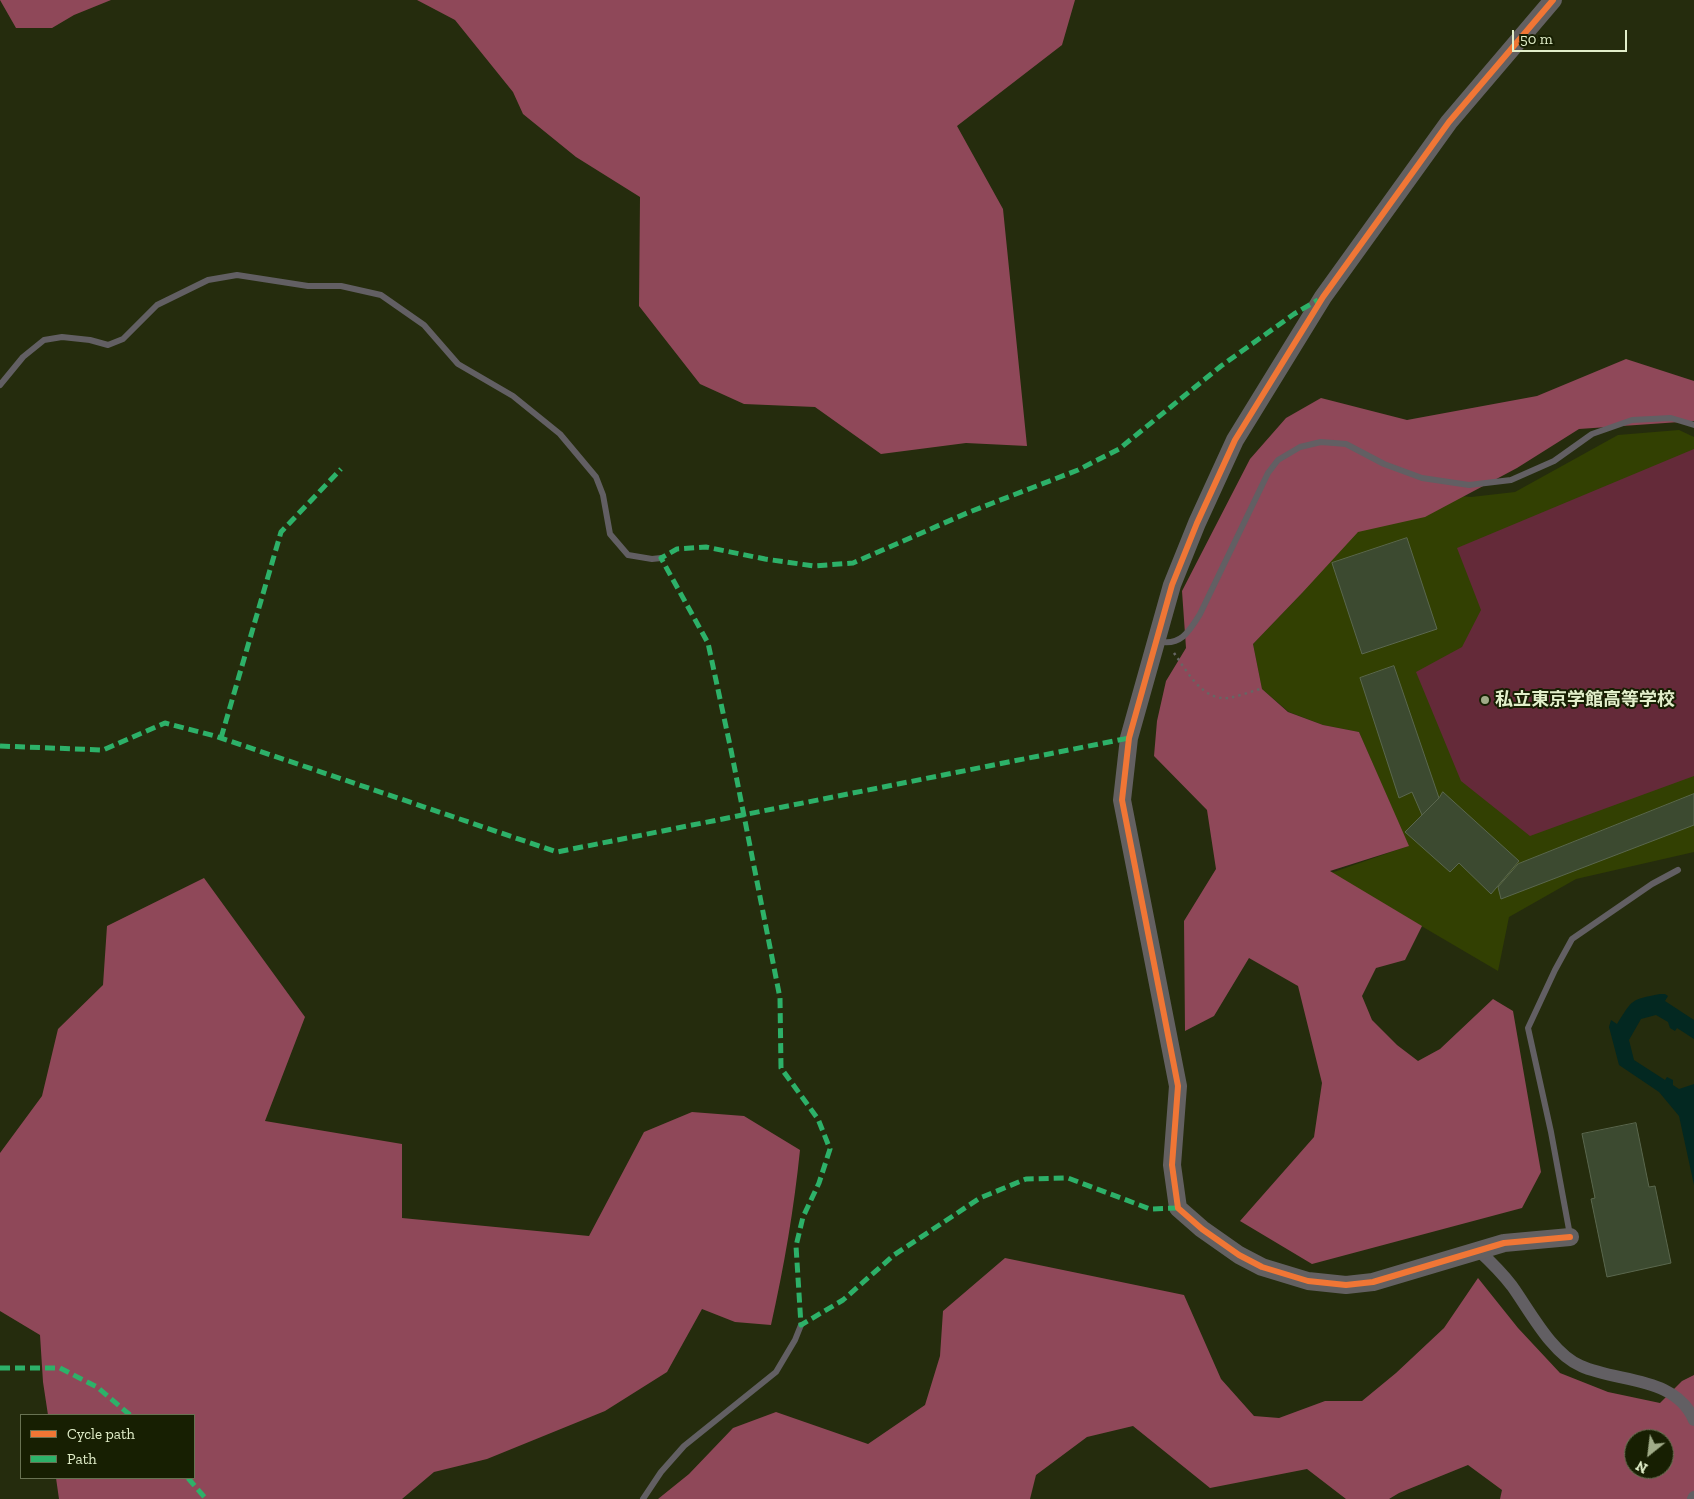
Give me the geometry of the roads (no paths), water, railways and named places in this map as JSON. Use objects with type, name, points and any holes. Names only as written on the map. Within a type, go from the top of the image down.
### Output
[{"type":"street","points":[[1553,0],[1449,122],[1317,306],[1234,440],[1172,585],[1162,642],[1129,738],[1122,800],[1178,1086],[1172,1166],[1178,1208],[1202,1229],[1262,1267],[1308,1281],[1346,1285],[1373,1282],[1504,1243],[1570,1236]]},
{"type":"street","points":[[1478,1250],[1510,1284],[1551,1341],[1564,1355],[1580,1366],[1646,1383],[1671,1392],[1689,1409],[1694,1420]]},
{"type":"lane","points":[[0,385],[24,357],[44,340],[62,337],[90,340],[108,345],[122,339],[157,305],[208,280],[237,275],[308,286],[341,286],[382,295],[424,325],[458,364],[513,396],[560,434],[596,477],[603,495],[610,534],[628,555],[652,559],[661,558]]},
{"type":"lane","points":[[1162,642],[1179,640],[1190,630],[1200,614],[1268,473],[1278,460],[1300,447],[1321,442],[1346,444],[1384,464],[1422,478],[1469,485],[1511,480],[1554,461],[1592,434],[1632,420],[1671,418],[1694,425]]},
{"type":"lane","points":[[1570,1236],[1551,1132],[1528,1028],[1555,970],[1572,939],[1652,884],[1678,870]]},
{"type":"lane","points":[[644,1499],[661,1472],[684,1446],[776,1372],[795,1340],[801,1325]]},
{"type":"water","points":[[1660,994],[1668,996],[1665,1001],[1694,1020],[1694,1039],[1677,1028],[1675,1031],[1670,1028],[1668,1022],[1656,1015],[1641,1019],[1629,1040],[1634,1060],[1665,1080],[1667,1077],[1673,1080],[1673,1085],[1679,1089],[1694,1084],[1694,1185],[1679,1116],[1659,1092],[1619,1065],[1609,1027],[1611,1020],[1617,1024],[1633,1002]]},
{"type":"place","name":"私立東京学館高等学校","points":[[1485,700]]}]
